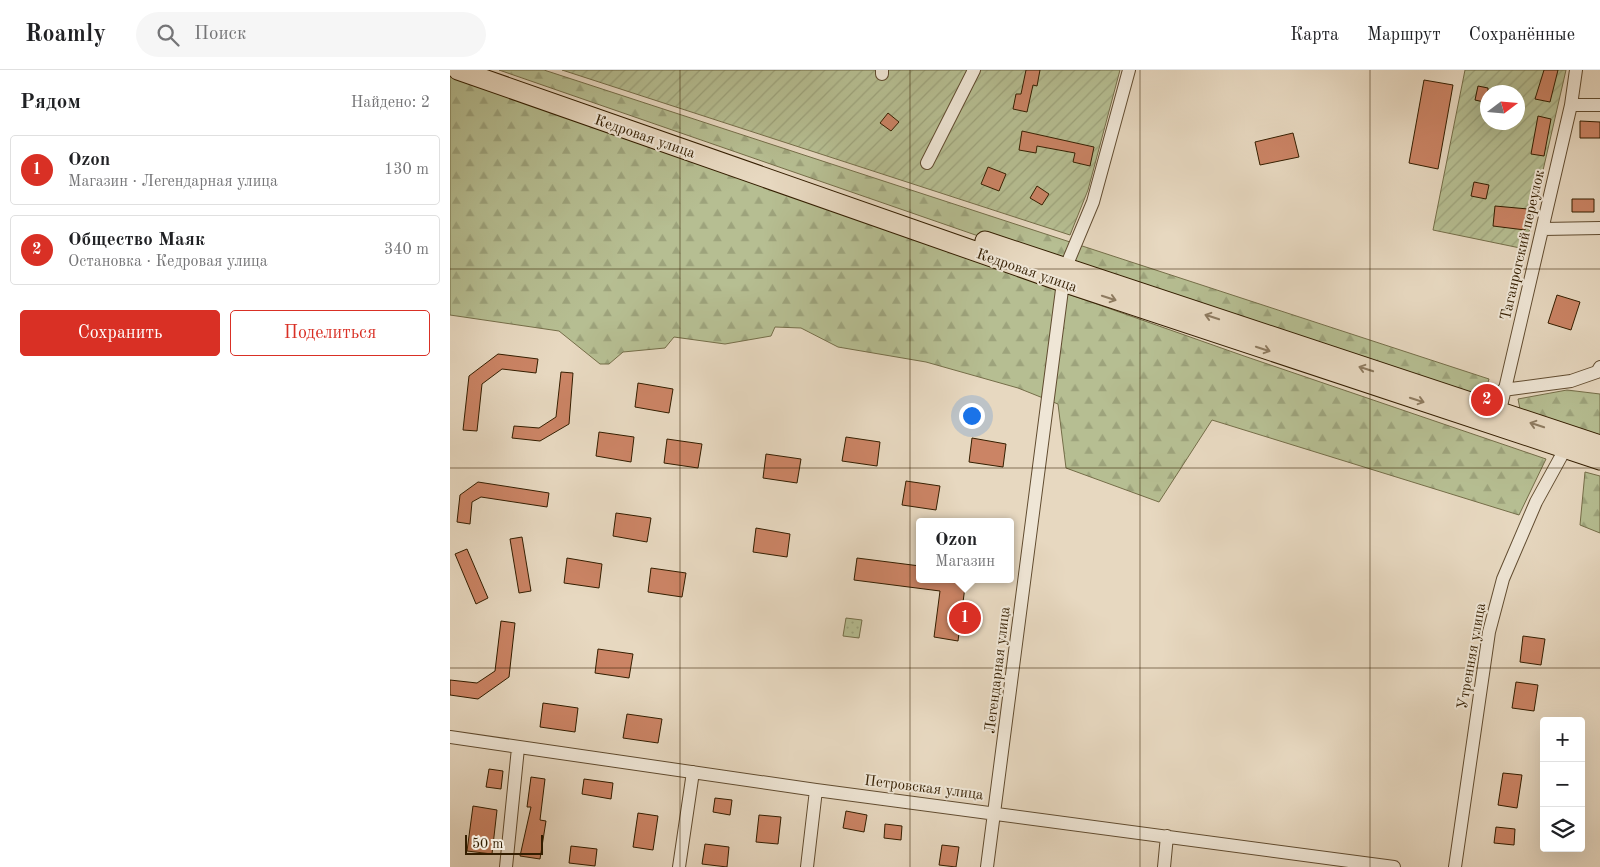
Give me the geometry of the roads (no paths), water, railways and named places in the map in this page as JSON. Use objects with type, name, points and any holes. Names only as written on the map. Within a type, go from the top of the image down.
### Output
[{"type":"main road","name":"Кедровая улица","points":[[458,70],[1064,276],[1568,443],[1600,460]]},
{"type":"main road","name":"Кедровая улица","points":[[493,70],[1064,276]]},
{"type":"main road","name":"Кедровая улица","points":[[1568,443],[1600,445]]},
{"type":"street","points":[[927,163],[974,70]]},
{"type":"street","name":"Легендарная улица","points":[[988,867],[1064,276],[1093,202],[1129,70]]},
{"type":"street","name":"Таганрогский переулок","points":[[1498,420],[1503,390],[1543,229],[1571,105],[1576,70]]},
{"type":"street","points":[[1571,105],[1600,105]]},
{"type":"street","points":[[1543,229],[1600,228]]},
{"type":"street","points":[[1503,390],[1571,381],[1597,372],[1600,367]]},
{"type":"street","name":"Утренняя улица","points":[[1455,867],[1491,623],[1503,579],[1536,502],[1568,443]]},
{"type":"street","name":"Петровская улица","points":[[450,737],[816,790],[1167,836],[1329,864],[1394,867]]},
{"type":"street","points":[[506,867],[518,748]]},
{"type":"street","points":[[679,867],[693,772]]},
{"type":"street","points":[[806,867],[816,790]]},
{"type":"street","points":[[1164,867],[1167,836]]},
{"type":"place","name":"Общество Маяк","points":[[1487,400]]},
{"type":"place","name":"Ozon","points":[[965,618]]}]
